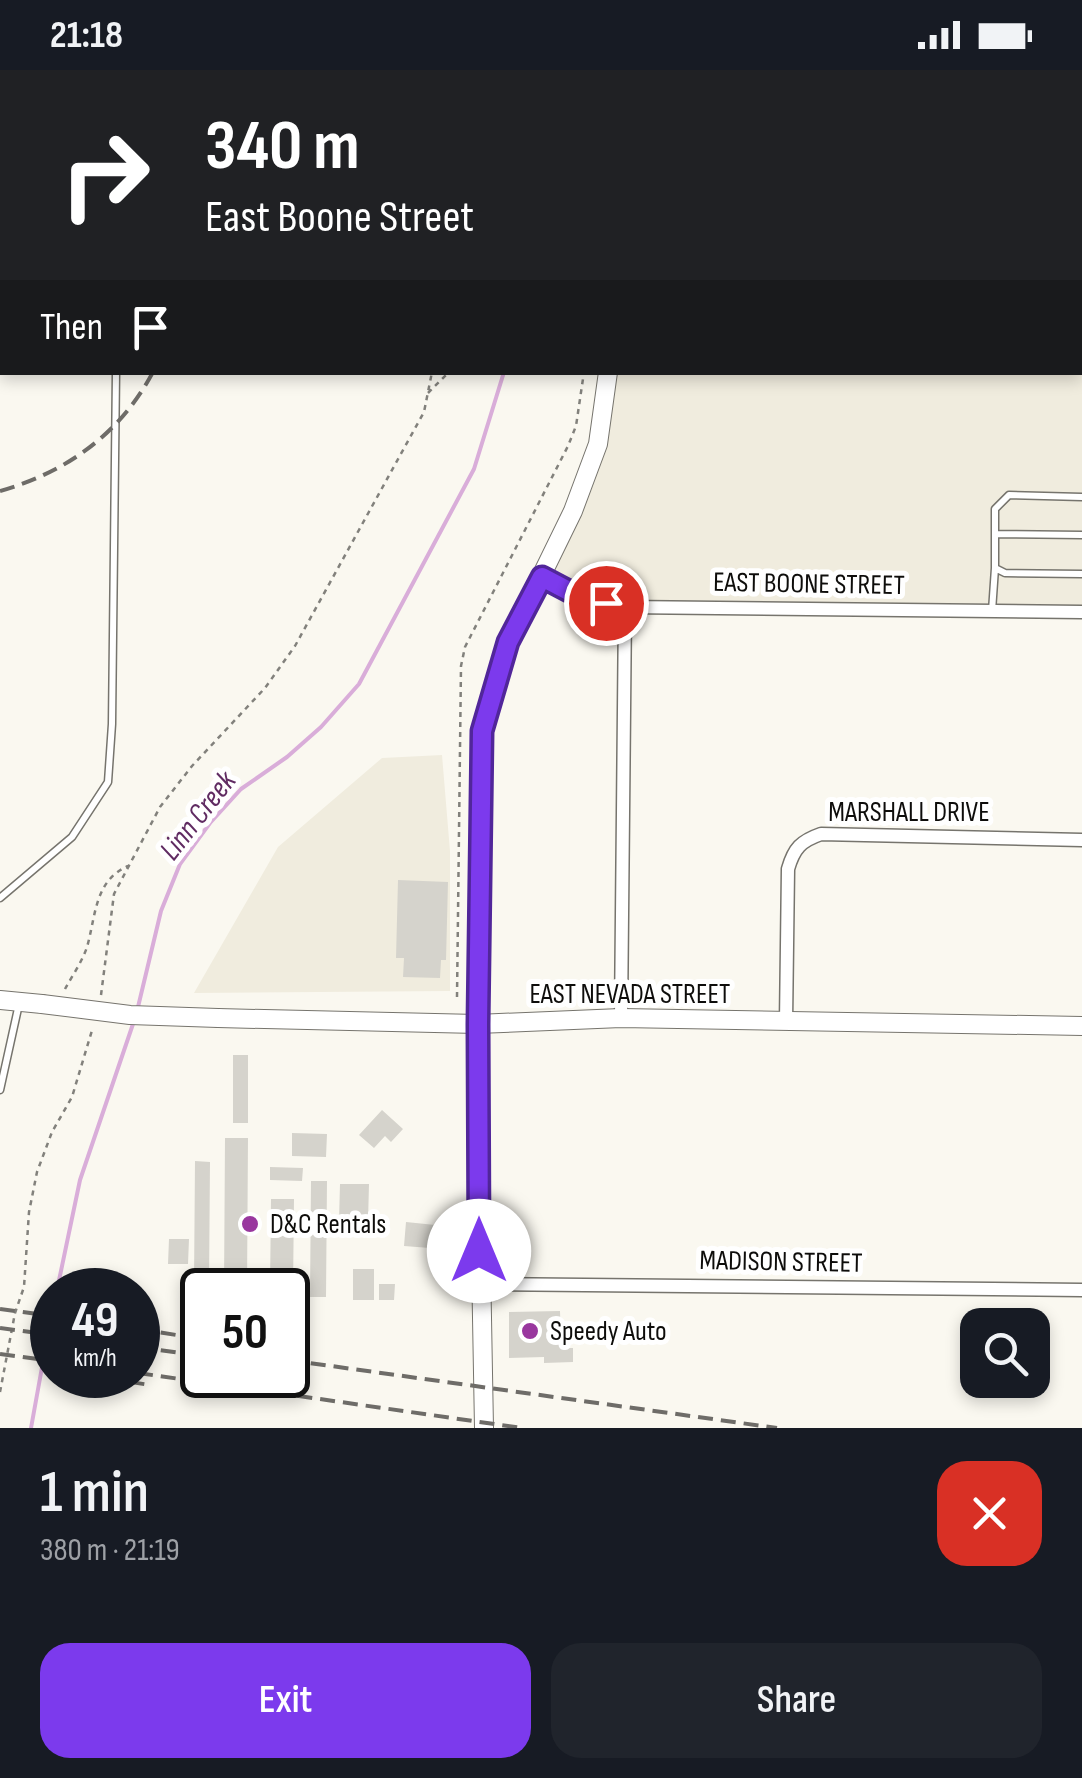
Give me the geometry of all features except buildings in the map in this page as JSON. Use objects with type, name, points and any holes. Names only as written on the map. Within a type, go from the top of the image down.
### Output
[{"type":"main road","points":[[484,1428],[478,1024],[482,731],[508,642],[573,511],[598,444],[608,375]]},
{"type":"main road","name":"EAST NEVADA STREET","points":[[0,1000],[130,1016],[478,1024],[621,1018],[1082,1026]]},
{"type":"main road","points":[[472,1428],[474,1313],[480,1284]]},
{"type":"street","name":"EAST BOONE STREET","points":[[542,577],[582,598],[625,607],[1082,612]]},
{"type":"street","points":[[621,1018],[625,607]]},
{"type":"street","name":"MARSHALL DRIVE","points":[[786,1022],[788,869],[793,850],[805,840],[822,834],[1082,840]]},
{"type":"street","name":"MADISON STREET","points":[[480,1284],[1082,1290]]},
{"type":"lane","points":[[0,898],[72,837],[108,782],[116,375]]},
{"type":"lane","points":[[992,610],[995,509],[1009,495],[1082,497]]},
{"type":"lane","points":[[995,534],[1082,534]]},
{"type":"lane","points":[[995,568],[1005,573],[1082,574]]},
{"type":"lane","points":[[0,1090],[20,1002]]},
{"type":"path","points":[[100,1004],[114,894],[128,866],[160,807],[192,766],[265,688],[295,646],[424,412],[431,375]]},
{"type":"path","points":[[427,394],[445,375]]},
{"type":"path","points":[[65,990],[86,950],[101,888],[118,870],[128,866]]},
{"type":"path","points":[[0,1392],[24,1287],[29,1212],[37,1172],[52,1132],[72,1097],[94,1021]]},
{"type":"shaded area","points":[[607,375],[1082,375],[1082,612],[625,607],[582,598],[542,577],[573,511]]},
{"type":"shaded area","points":[[442,755],[450,851],[450,991],[194,993],[278,847],[382,758]]},
{"type":"waterway","name":"Linn Creek","points":[[138,1007],[161,911],[180,864],[241,789],[321,727],[359,684],[474,469],[503,375]]},
{"type":"waterway","name":"Linn Creek","points":[[62,1268],[80,1180],[134,1021]]},
{"type":"waterway","name":"Linn Creek","points":[[31,1428],[36,1398]]},
{"type":"railway","points":[[0,491],[48,473],[89,448],[125,414],[151,375]]},
{"type":"railway","points":[[0,1309],[30,1313]]},
{"type":"railway","points":[[0,1328],[30,1332]]},
{"type":"railway","points":[[160,1332],[180,1336]]},
{"type":"railway","points":[[160,1350],[180,1353]]},
{"type":"railway","points":[[0,1354],[30,1358]]},
{"type":"railway","points":[[310,1363],[777,1428]]},
{"type":"railway","points":[[160,1376],[522,1428]]},
{"type":"place","name":"D&C Rentals","points":[[250,1224]]},
{"type":"place","name":"Speedy Auto","points":[[530,1331]]},
{"type":"route","points":[[479,1251],[482,731],[508,642],[542,577],[582,598],[606,603]]}]
